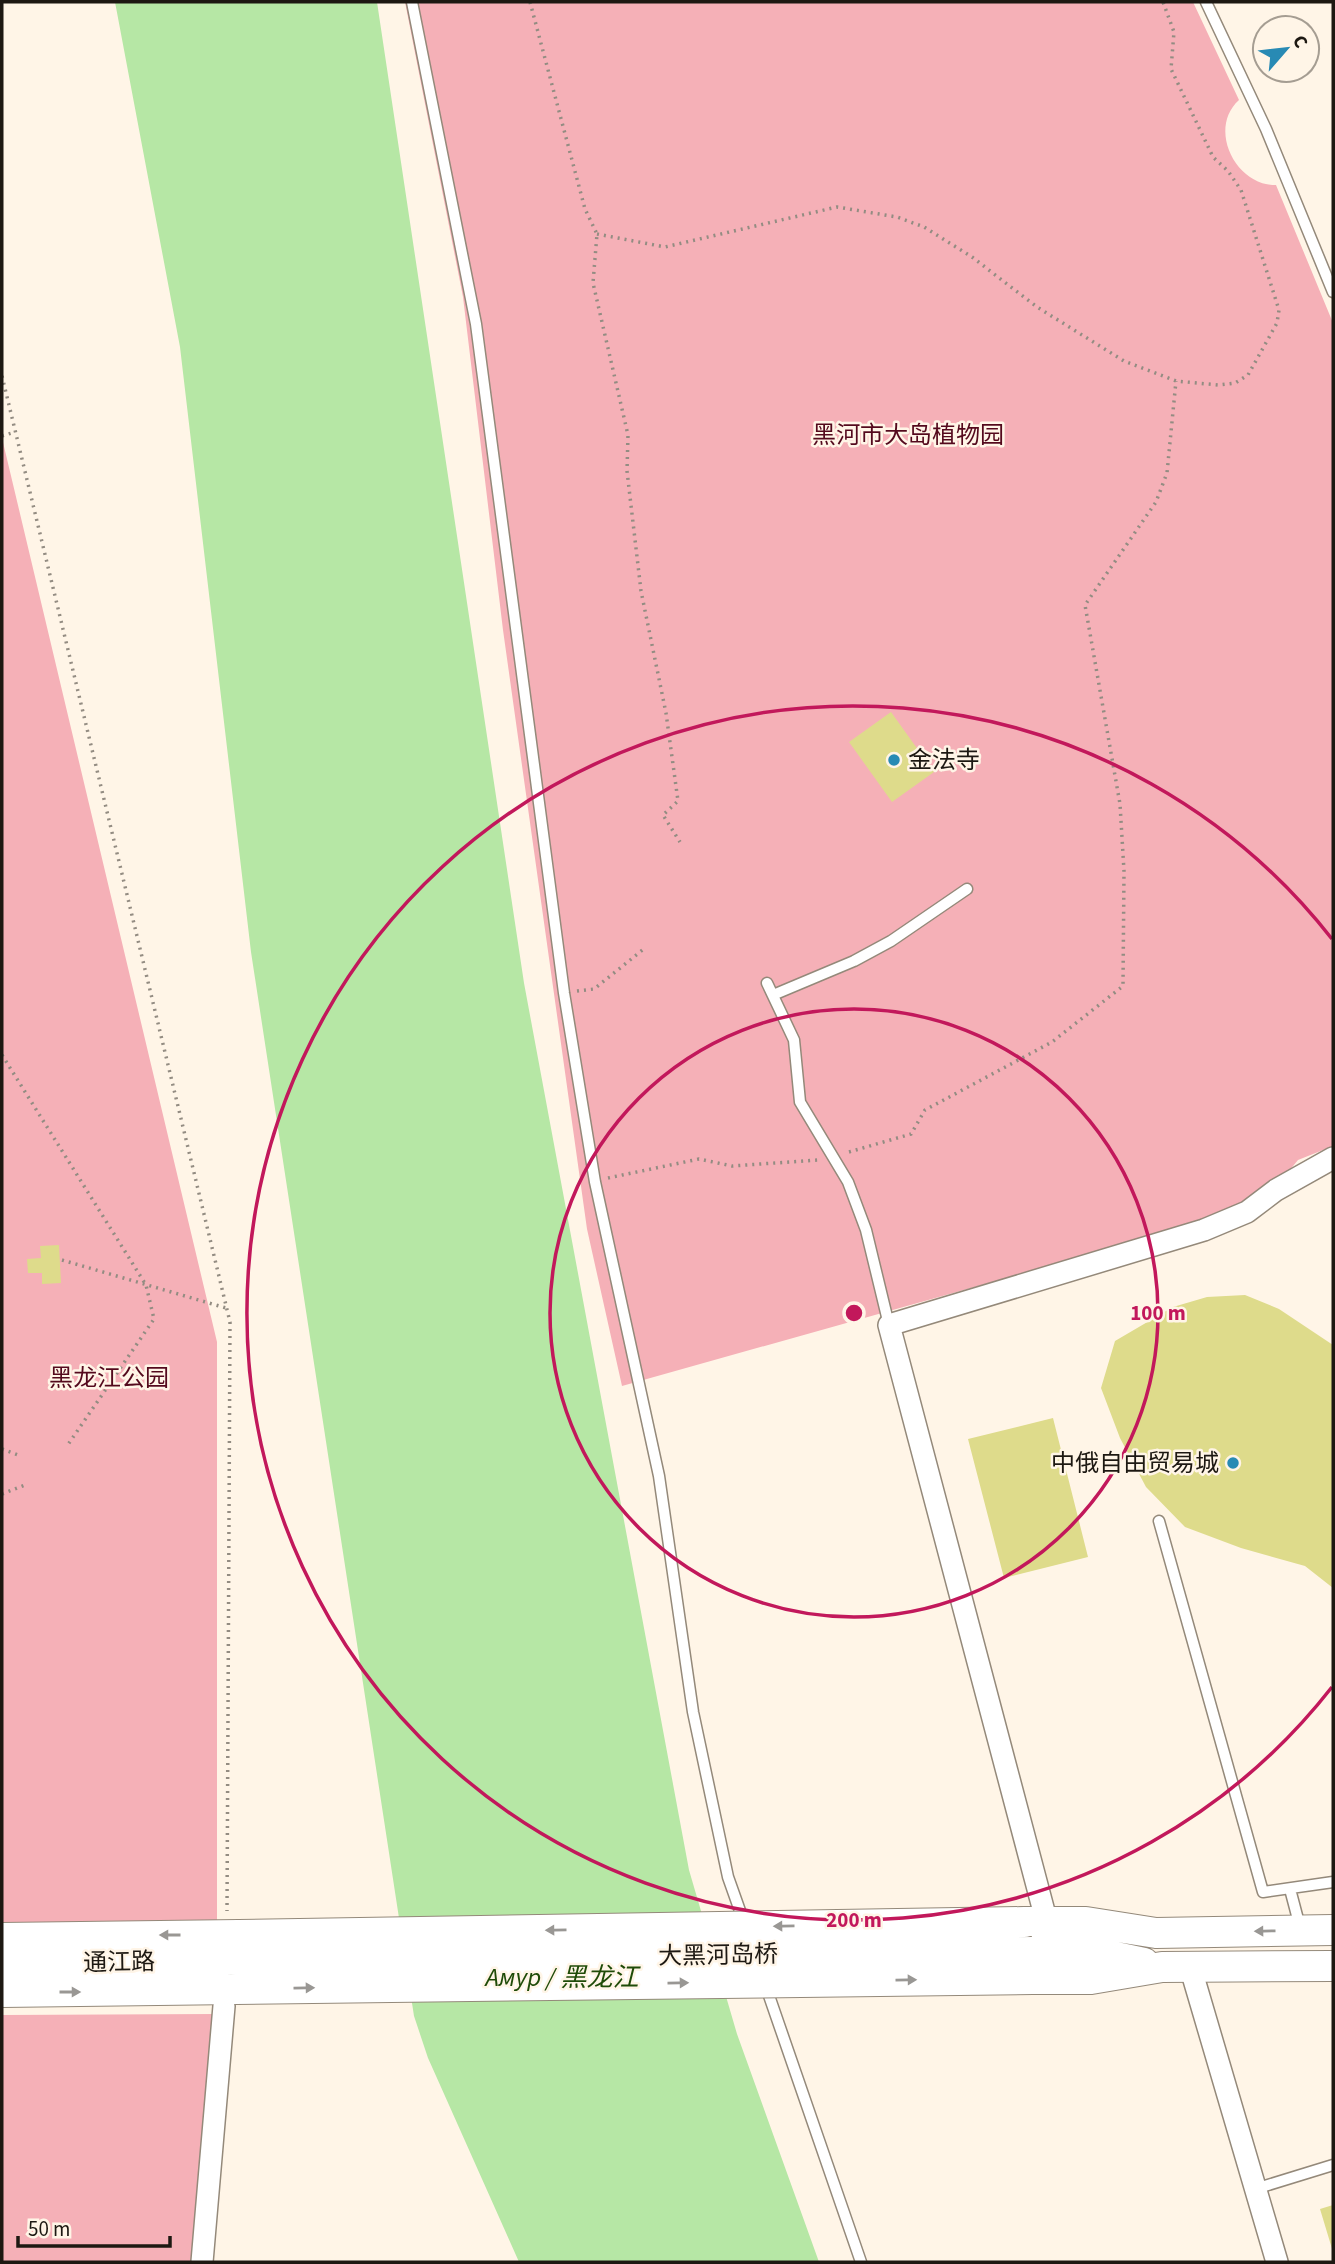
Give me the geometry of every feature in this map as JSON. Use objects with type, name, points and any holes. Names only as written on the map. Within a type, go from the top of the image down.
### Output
[{"type":"main road","points":[[2,1938],[234,1937],[1086,1922],[1156,1933],[1333,1930]]},
{"type":"main road","points":[[2,1992],[230,1997],[1033,1965],[1156,1933]]},
{"type":"main road","name":"通江路","points":[[2,1965],[234,1937]]},
{"type":"main road","name":"大黑河岛桥","points":[[234,1937],[1033,1965]]},
{"type":"main road","points":[[1087,1951],[1176,1967]]},
{"type":"main road","points":[[1033,1965],[1091,1979],[1176,1967],[1333,1965]]},
{"type":"street","points":[[1035,1923],[889,1325],[1204,1230],[1247,1212],[1276,1190],[1333,1158]]},
{"type":"street","points":[[1176,1967],[1255,2189],[1277,2262]]},
{"type":"street","points":[[202,2262],[230,1997]]},
{"type":"lane","points":[[412,2],[476,324],[564,993],[595,1182],[659,1476],[693,1712],[728,1877],[861,2262]]},
{"type":"lane","points":[[1206,2],[1266,129],[1333,292]]},
{"type":"lane","points":[[773,995],[854,961],[891,941],[967,889]]},
{"type":"lane","points":[[767,983],[794,1040],[800,1102],[848,1182],[866,1230],[889,1325]]},
{"type":"lane","points":[[1159,1521],[1263,1892],[1333,1882]]},
{"type":"lane","points":[[1290,1889],[1301,1931]]},
{"type":"lane","points":[[1255,2189],[1333,2165]]},
{"type":"path","points":[[530,2],[585,209],[597,234],[593,283],[628,435],[627,471],[640,592],[666,713],[678,801],[663,814],[680,842]]},
{"type":"path","points":[[597,234],[665,247],[837,207],[897,218],[924,227],[972,257],[1037,307],[1124,361],[1176,381],[1218,385],[1235,383],[1248,375],[1277,323],[1279,310],[1241,190],[1228,171],[1213,157],[1171,69],[1174,32],[1163,2]]},
{"type":"path","points":[[2,376],[230,1322],[234,1937]]},
{"type":"path","points":[[595,1182],[699,1159],[732,1166],[832,1157],[911,1134],[925,1110],[1052,1042],[1123,986],[1124,870],[1120,804],[1084,605],[1156,502],[1167,473],[1176,381]]},
{"type":"path","points":[[2,436],[15,432]]},
{"type":"path","points":[[564,993],[594,989],[645,948]]},
{"type":"path","points":[[2,1055],[146,1285],[154,1319],[67,1446]]},
{"type":"path","points":[[62,1260],[226,1308]]},
{"type":"path","points":[[2,1449],[21,1456]]},
{"type":"path","points":[[2,1494],[25,1485]]},
{"type":"green space","name":"黑河市大岛植物园","points":[[405,2],[1193,2],[1239,100],[1230,112],[1226,126],[1230,154],[1249,176],[1262,183],[1276,185],[1333,323],[1333,1146],[1298,1160],[1279,1183],[1238,1209],[1206,1222],[622,1386],[587,1229],[503,630],[463,297]]},
{"type":"green space","name":"黑龙江公园","points":[[2,438],[217,1342],[217,1927],[2,1929]]},
{"type":"green space","points":[[214,2014],[191,2262],[2,2262],[2,2015]]},
{"type":"water","name":"Амур / 黑龙江","points":[[115,2],[377,2],[524,983],[689,1870],[737,2034],[819,2262],[519,2262],[428,2058],[414,2016],[251,952],[180,347]]},
{"type":"building","points":[[891,712],[934,772],[892,802],[849,742]]},
{"type":"building","points":[[59,1245],[61,1283],[42,1284],[42,1273],[28,1273],[27,1259],[41,1258],[40,1246]]},
{"type":"building","name":"中俄自由贸易城","points":[[1245,1295],[1279,1309],[1333,1345],[1333,1588],[1305,1566],[1241,1548],[1185,1527],[1146,1487],[1120,1438],[1101,1388],[1115,1341],[1173,1307],[1207,1297]]},
{"type":"building","points":[[1053,1418],[1088,1557],[1004,1578],[968,1439]]},
{"type":"building","points":[[1333,2205],[1333,2252],[1320,2209]]},
{"type":"place","name":"金法寺","points":[[894,760]]},
{"type":"place","name":"中俄自由贸易城","points":[[1233,1463]]}]
